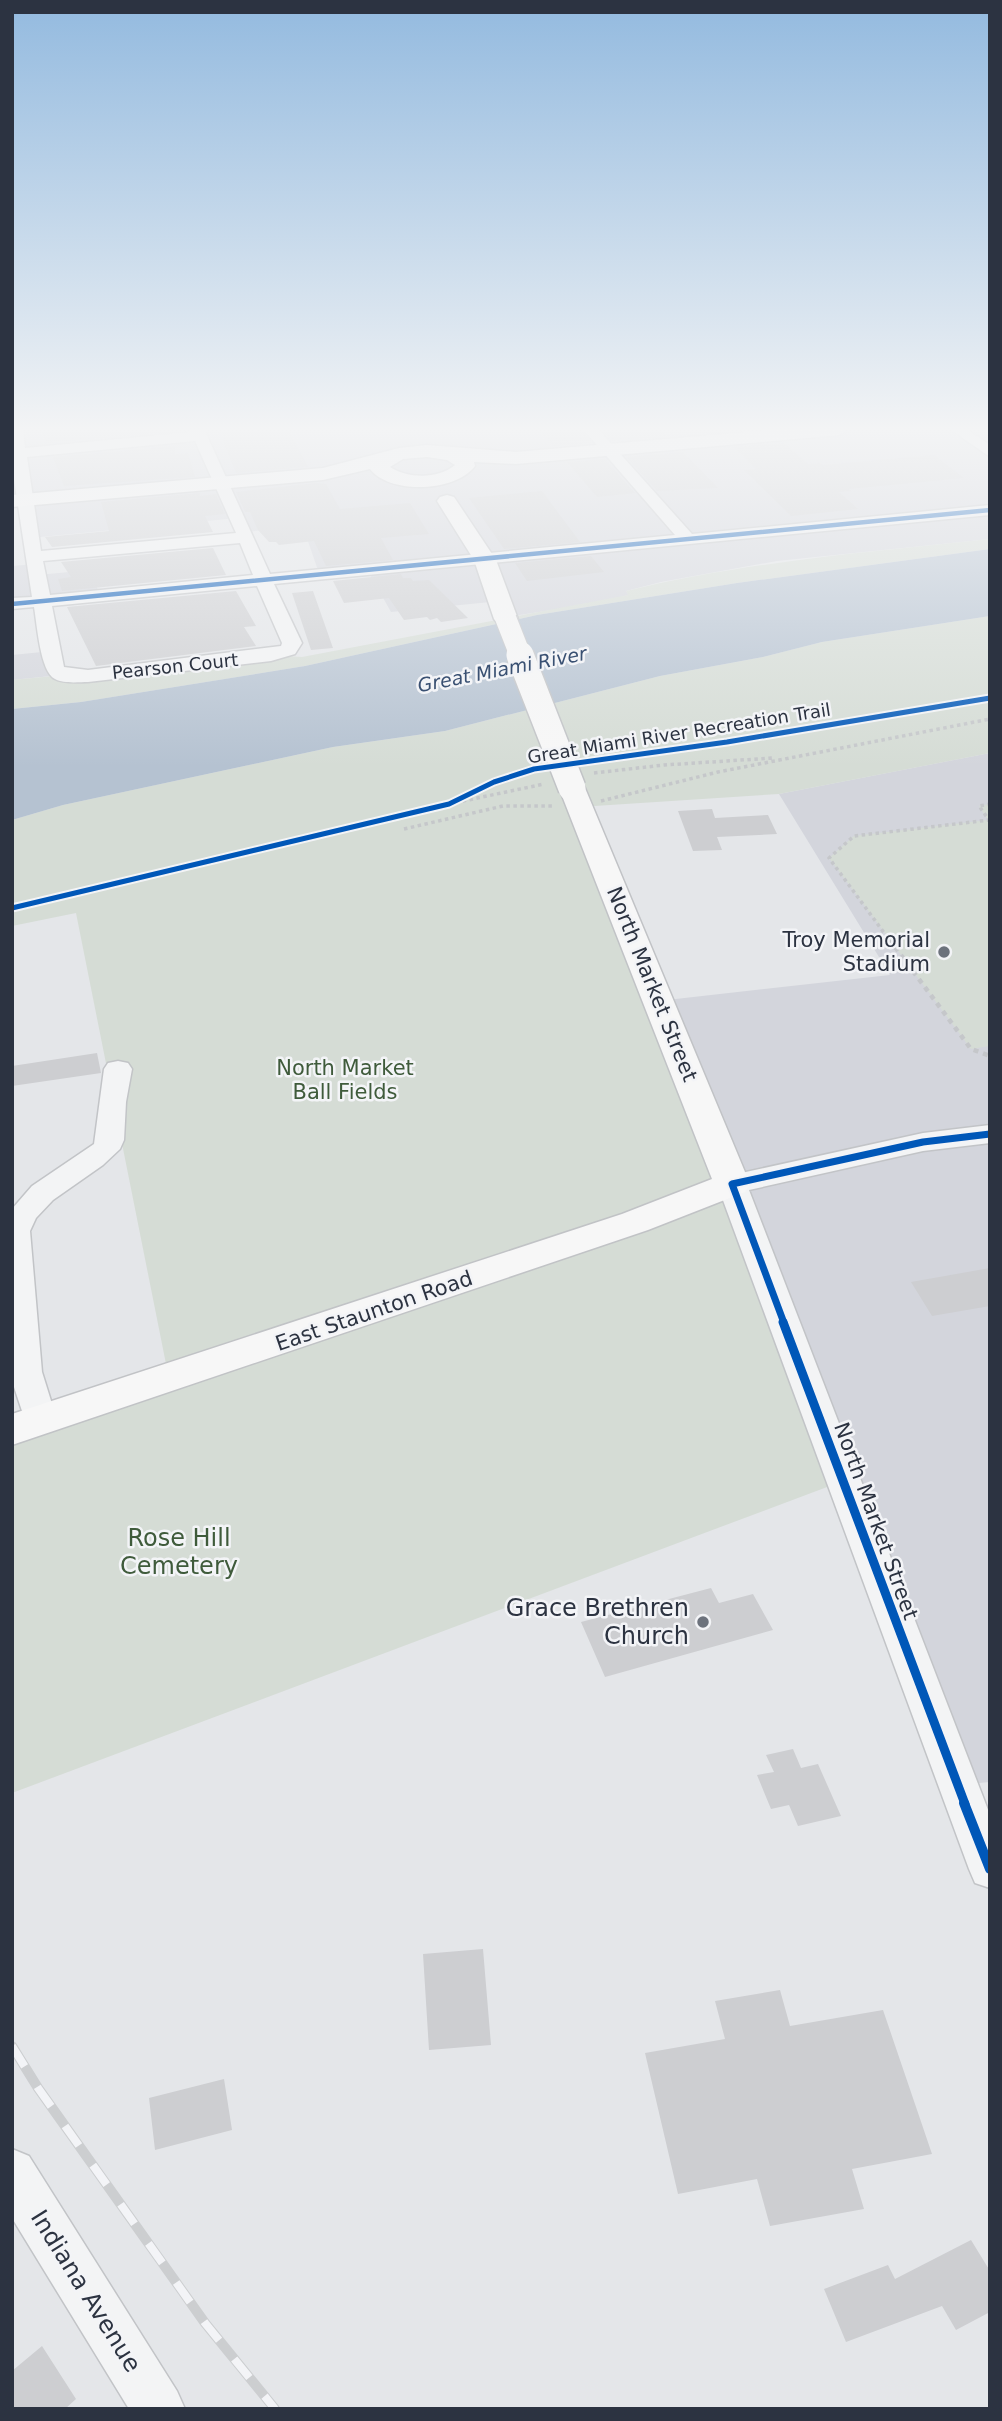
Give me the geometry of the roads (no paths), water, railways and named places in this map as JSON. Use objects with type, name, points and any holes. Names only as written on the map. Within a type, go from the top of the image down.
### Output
[{"type":"main road","name":"North Market Street","points":[[473,542],[485,560],[572,788],[732,1184]]},
{"type":"main road","name":"East Staunton Road","points":[[26,1425],[170,1380],[635,1222],[732,1184]]},
{"type":"street","points":[[30,542],[43,601]]},
{"type":"street","points":[[12,553],[33,554],[183,542]]},
{"type":"street","points":[[247,542],[262,581]]},
{"type":"street","points":[[12,604],[668,542]]},
{"type":"street","name":"Pearson Court","points":[[43,601],[55,669],[61,675],[88,676],[271,655],[288,650],[292,643],[262,581]]},
{"type":"street","points":[[26,1425],[26,1372],[15,1231],[22,1215],[49,1185],[93,1160],[106,1149],[110,1140],[112,1102],[118,1069]]},
{"type":"street","points":[[732,1184],[923,1142],[990,1134]]},
{"type":"street","name":"North Market Street","points":[[732,1184],[895,1625],[990,1868]]},
{"type":"street","name":"Indiana Avenue","points":[[12,2173],[159,2409]]},
{"type":"water","name":"Great Miami River","points":[[990,549],[990,616],[822,642],[763,657],[660,676],[445,731],[333,747],[63,805],[12,820],[12,709],[81,702],[305,666],[537,615],[737,583]]},
{"type":"railway","points":[[12,2046],[38,2088],[205,2323],[275,2409]]},
{"type":"place","name":"Troy Memorial Stadium","points":[[944,952]]},
{"type":"place","name":"Grace Brethren Church","points":[[703,1622]]},
{"type":"park label","name":"North Market Ball Fields","points":[[345,1080]]},
{"type":"park label","name":"Rose Hill Cemetery","points":[[179,1552]]}]
